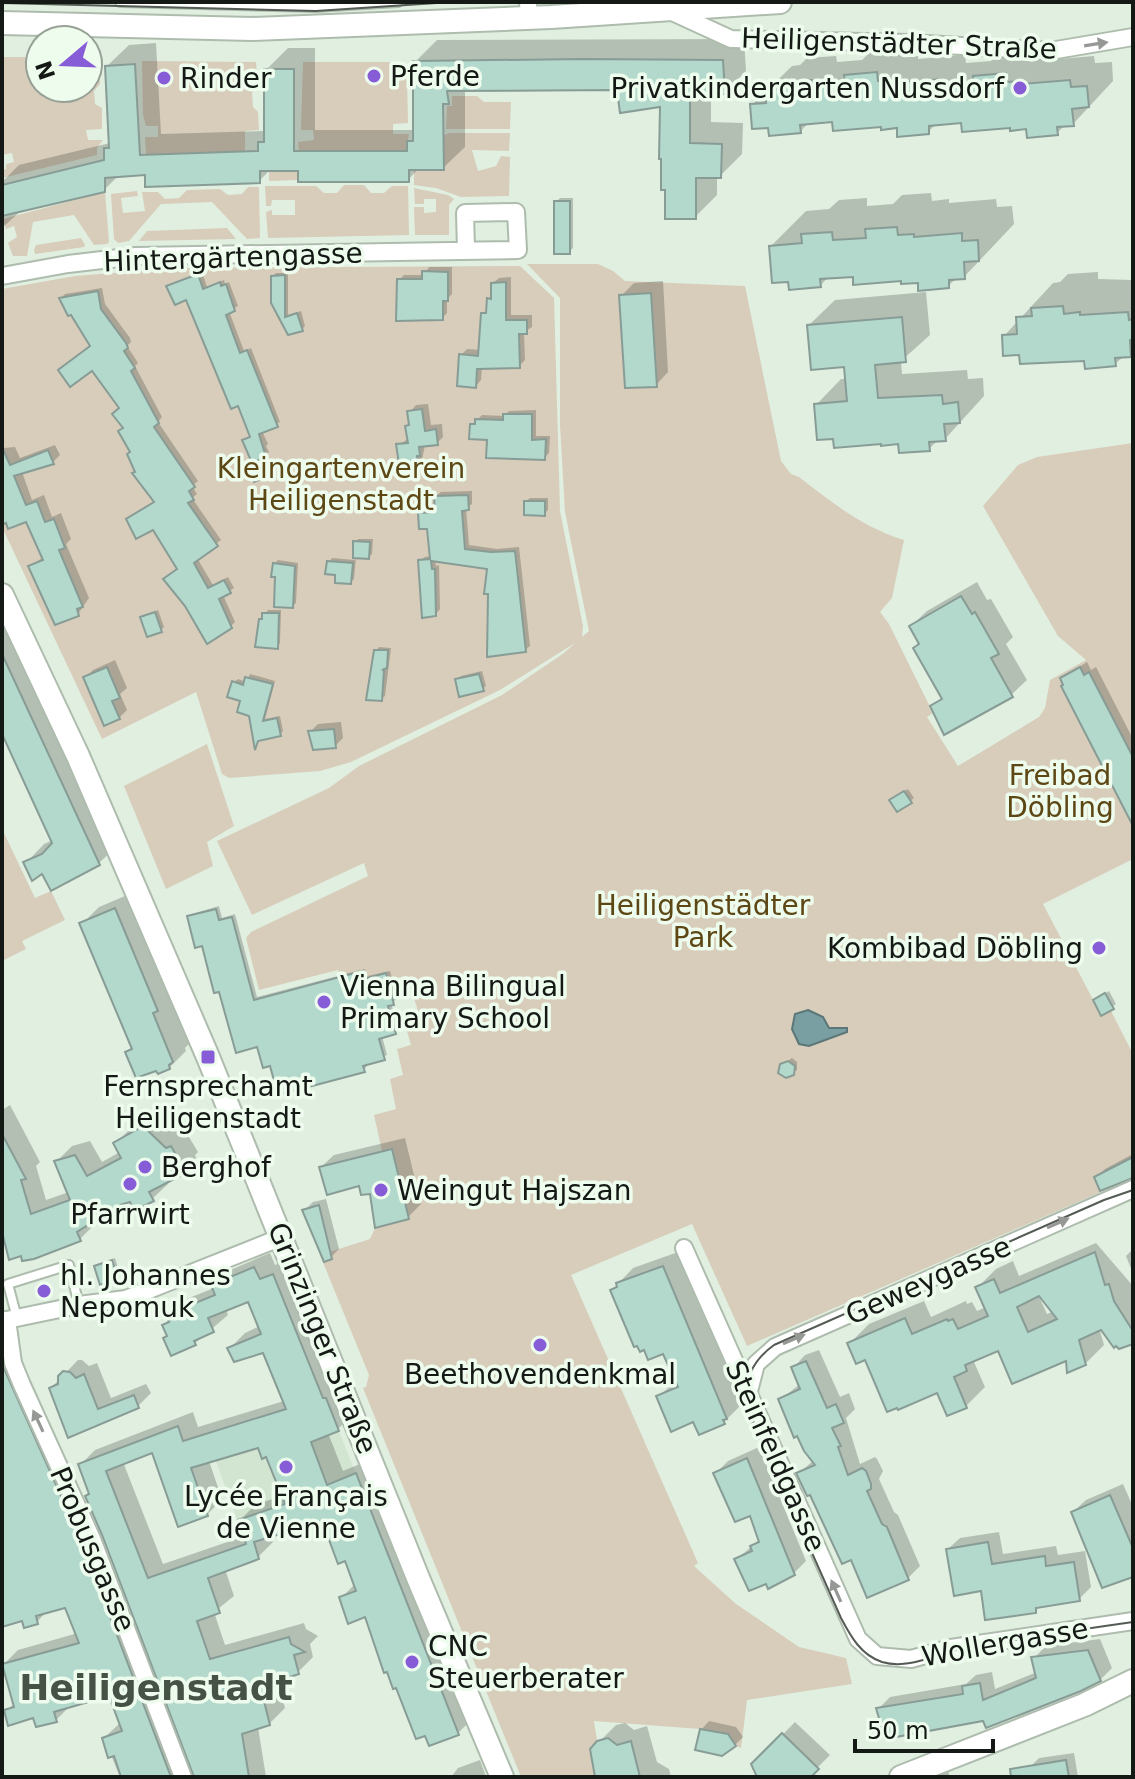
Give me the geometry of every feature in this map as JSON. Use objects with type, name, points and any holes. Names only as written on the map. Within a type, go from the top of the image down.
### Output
[{"type":"street","name":"Heiligenstädter Straße","points":[[2,23],[252,29],[528,10],[670,11],[780,2]]},
{"type":"street","name":"Heiligenstädter Straße","points":[[670,11],[731,39],[766,41],[909,43],[1050,51],[1133,37]]},
{"type":"street","name":"Hintergärtengasse","points":[[2,276],[123,257],[466,250]]},
{"type":"street","name":"Grinzinger Straße","points":[[2,595],[133,879],[502,1777]]},
{"type":"street","name":"Geweygasse","points":[[748,1395],[756,1364],[775,1347],[1133,1189]]},
{"type":"street","points":[[9,1320],[126,1299],[282,1237]]},
{"type":"street","name":"Steinfeldgasse","points":[[684,1248],[858,1639],[877,1656]]},
{"type":"street","name":"Probusgasse","points":[[9,1320],[17,1374],[92,1539],[183,1777]]},
{"type":"street","name":"Wollergasse","points":[[877,1656],[911,1659],[951,1648],[1133,1621]]},
{"type":"street","points":[[901,1777],[1084,1705],[1133,1681]]},
{"type":"lane","points":[[120,2],[303,7],[398,2]]},
{"type":"lane","points":[[9,1320],[8,1284],[69,1265],[79,1305]]},
{"type":"shaded area","name":"Lycée Français de Vienne","points":[[326,1398],[369,1507],[246,1544],[206,1434]]},
{"type":"green space","points":[[2,57],[24,57],[24,104],[95,104],[102,108],[102,129],[86,130],[88,140],[103,140],[97,148],[97,155],[2,178],[6,164],[14,162],[12,153],[2,155]]},
{"type":"green space","points":[[142,61],[256,62],[258,87],[252,93],[259,130],[245,131],[245,152],[146,155],[145,137],[158,137],[158,126],[146,126],[143,115]]},
{"type":"green space","points":[[303,62],[392,62],[392,78],[407,77],[408,123],[393,124],[393,134],[409,134],[406,151],[299,151],[298,142],[314,140],[313,130],[301,130]]},
{"type":"green space","points":[[452,96],[477,96],[484,102],[511,102],[510,129],[446,129],[447,106],[452,106]]},
{"type":"green space","points":[[510,133],[509,151],[472,150],[478,171],[496,166],[501,156],[510,157],[509,196],[461,197],[436,188],[414,185],[414,171],[444,171],[444,135]]},
{"type":"green space","points":[[298,171],[298,180],[269,181],[269,172]]},
{"type":"green space","points":[[344,185],[364,185],[371,193],[384,193],[392,186],[408,186],[409,235],[268,238],[266,212],[272,210],[272,215],[295,215],[295,200],[272,200],[271,206],[266,206],[265,186],[316,186],[324,193],[337,193]]},
{"type":"green space","points":[[248,187],[259,187],[260,238],[247,239],[212,202],[161,204],[129,241],[118,243],[114,239],[111,194],[137,191],[138,196],[121,198],[123,213],[145,211],[142,192],[158,192],[165,199],[179,198],[187,190],[220,189],[228,195],[242,194]]},
{"type":"green space","points":[[414,188],[454,199],[449,205],[449,235],[415,235],[414,207],[424,207],[424,213],[436,212],[436,199],[424,199],[424,204],[415,204]]},
{"type":"green space","points":[[105,192],[107,244],[94,245],[74,215],[33,222],[27,256],[13,256],[8,243],[17,237],[14,226],[6,229],[3,219]]},
{"type":"green space","points":[[227,228],[236,239],[139,241],[147,231]]},
{"type":"green space","points":[[81,238],[84,247],[35,254],[36,245]]},
{"type":"green space","name":"Heiligenstädter Park","points":[[527,264],[598,264],[625,281],[745,286],[781,461],[791,474],[848,513],[875,529],[904,540],[892,598],[880,612],[933,713],[927,717],[958,766],[1039,717],[1045,708],[1050,680],[1086,660],[1058,636],[983,506],[1018,465],[1037,457],[1133,443],[1133,859],[1043,904],[1101,1015],[1111,1011],[1133,1054],[1133,1178],[747,1346],[692,1224],[571,1275],[698,1563],[694,1566],[736,1604],[799,1647],[846,1658],[852,1684],[747,1700],[741,1748],[727,1734],[700,1729],[594,1721],[597,1741],[590,1750],[595,1777],[521,1777],[363,1388],[369,1375],[320,1255],[370,1239],[375,1228],[409,1218],[392,1150],[382,1151],[374,1115],[396,1109],[390,1079],[403,1075],[397,1049],[411,1045],[403,1017],[418,1011],[407,976],[388,980],[386,973],[364,979],[362,971],[340,976],[338,970],[259,990],[246,938],[251,932],[368,876],[364,863],[252,915],[217,841],[329,788],[359,766],[502,695],[575,643],[500,690],[351,762],[320,771],[229,778],[222,774],[196,692],[102,739],[2,527],[2,289],[75,276],[178,268],[520,266],[554,298],[560,511],[583,626],[582,637],[589,631],[565,512],[560,425],[560,298]]},
{"type":"green space","points":[[207,744],[234,826],[207,842],[213,866],[166,889],[124,786]]},
{"type":"green space","points":[[3,831],[35,898],[51,891],[65,920],[22,941],[26,949],[2,961]]},
{"type":"water","points":[[808,1010],[823,1017],[829,1028],[847,1028],[847,1032],[809,1046],[799,1044],[792,1029],[795,1014]]},
{"type":"building","points":[[723,60],[725,94],[690,95],[690,143],[722,144],[721,178],[696,178],[696,219],[665,219],[665,190],[661,190],[659,159],[660,107],[620,113],[617,90],[447,91],[449,104],[443,104],[444,170],[409,170],[409,182],[298,182],[298,171],[260,171],[260,183],[145,187],[145,175],[105,178],[105,192],[2,216],[2,185],[104,160],[104,148],[109,148],[105,66],[135,64],[140,155],[258,151],[258,142],[264,142],[264,69],[294,69],[294,151],[407,151],[407,141],[413,141],[413,61]]},
{"type":"building","points":[[877,72],[878,81],[893,80],[894,83],[941,79],[941,87],[974,84],[973,76],[1006,73],[1007,82],[1022,81],[1022,84],[1070,80],[1071,87],[1087,86],[1089,107],[1072,109],[1074,126],[1057,127],[1058,135],[1027,138],[1026,129],[962,132],[961,123],[929,126],[929,134],[897,137],[897,128],[833,131],[832,122],[800,125],[801,133],[769,136],[768,128],[752,129],[750,104],[766,103],[765,90],[781,89],[780,82],[812,80],[813,86],[845,83],[844,75]]},
{"type":"building","points":[[554,201],[570,201],[570,254],[554,254]]},
{"type":"building","points":[[897,227],[898,235],[914,234],[914,237],[962,233],[962,241],[978,240],[979,261],[964,262],[965,279],[949,280],[949,288],[918,291],[918,283],[901,284],[901,281],[853,285],[853,277],[820,279],[821,287],[789,290],[788,282],[772,283],[769,246],[802,243],[801,234],[832,232],[833,240],[866,238],[865,229]]},
{"type":"building","points":[[422,271],[448,272],[448,301],[443,301],[443,320],[396,321],[397,279],[422,279]]},
{"type":"building","points":[[198,274],[203,289],[220,282],[221,286],[226,284],[235,311],[226,315],[240,353],[247,350],[278,427],[259,434],[266,457],[252,463],[242,440],[250,437],[238,406],[231,409],[186,300],[175,305],[166,286]]},
{"type":"building","points":[[285,275],[285,317],[297,313],[303,331],[288,335],[271,303],[271,276]]},
{"type":"building","points":[[506,282],[506,320],[527,320],[527,334],[519,334],[520,368],[477,369],[476,388],[457,386],[459,354],[478,356],[481,313],[486,313],[487,298],[491,299],[491,283]]},
{"type":"building","points":[[98,291],[101,309],[126,343],[128,348],[124,351],[135,368],[131,371],[159,423],[154,427],[195,487],[189,491],[194,500],[188,503],[218,546],[194,563],[208,588],[224,580],[231,593],[219,599],[232,628],[207,644],[185,606],[163,579],[177,569],[153,530],[136,539],[126,519],[154,502],[132,473],[135,472],[127,454],[130,452],[118,431],[123,428],[112,414],[119,408],[92,371],[70,387],[58,370],[90,346],[59,298]]},
{"type":"building","points":[[651,293],[657,387],[625,388],[619,295]]},
{"type":"building","points":[[1063,306],[1064,314],[1128,312],[1129,320],[1133,319],[1131,357],[1115,358],[1116,366],[1085,369],[1084,361],[1020,364],[1019,355],[1003,356],[1002,335],[1017,334],[1016,317],[1032,316],[1031,308]]},
{"type":"building","points":[[902,317],[906,362],[875,365],[878,398],[942,395],[943,404],[958,402],[960,423],[944,424],[946,441],[929,442],[930,451],[899,453],[898,444],[834,448],[833,439],[817,440],[814,404],[847,401],[844,367],[811,370],[807,325]]},
{"type":"building","points":[[422,409],[425,431],[436,429],[438,445],[419,447],[416,469],[400,471],[396,444],[408,443],[405,426],[409,425],[407,411]]},
{"type":"building","points":[[503,414],[532,414],[532,440],[546,439],[545,460],[486,458],[487,440],[469,439],[470,424],[475,424],[475,419],[503,420]]},
{"type":"building","points":[[2,447],[10,465],[48,450],[54,464],[14,476],[26,505],[37,501],[45,522],[54,519],[65,548],[59,550],[83,607],[77,609],[79,616],[55,625],[28,566],[43,560],[26,522],[8,529],[6,523],[2,525]]},
{"type":"building","points":[[264,461],[270,475],[254,482],[248,468]]},
{"type":"building","points":[[468,495],[469,510],[462,511],[465,549],[515,551],[526,652],[487,657],[488,594],[484,594],[487,569],[431,561],[432,569],[435,569],[436,616],[422,618],[418,560],[430,559],[427,529],[419,529],[418,513],[435,512],[434,496]]},
{"type":"building","points":[[524,501],[545,501],[545,516],[524,515]]},
{"type":"building","points":[[353,541],[370,542],[369,559],[353,558]]},
{"type":"building","points":[[327,561],[353,563],[351,584],[335,583],[335,575],[325,574]]},
{"type":"building","points":[[273,563],[295,566],[293,608],[274,607]]},
{"type":"building","points":[[961,596],[972,614],[975,612],[999,654],[991,658],[1013,697],[944,735],[930,706],[942,699],[913,648],[919,644],[909,626]]},
{"type":"building","points":[[155,612],[162,632],[147,637],[140,617]]},
{"type":"building","points":[[262,613],[279,613],[278,649],[255,647]]},
{"type":"building","points":[[374,650],[388,650],[387,668],[382,670],[382,701],[366,700]]},
{"type":"building","points":[[2,654],[100,865],[51,891],[42,874],[32,881],[23,862],[42,854],[52,843],[2,734]]},
{"type":"building","points":[[107,667],[120,698],[112,701],[120,719],[104,726],[83,677]]},
{"type":"building","points":[[1080,667],[1084,675],[1089,672],[1133,757],[1133,826],[1061,686],[1060,678]]},
{"type":"building","points":[[479,674],[484,691],[459,697],[455,679]]},
{"type":"building","points":[[245,677],[273,684],[263,721],[277,718],[281,736],[258,741],[255,750],[249,716],[237,712],[240,701],[227,697],[232,681],[243,685]]},
{"type":"building","points":[[334,729],[336,748],[313,750],[308,731]]},
{"type":"building","points":[[904,791],[912,803],[897,812],[889,800]]},
{"type":"building","points":[[115,908],[158,1011],[153,1013],[173,1062],[169,1065],[170,1069],[158,1074],[156,1071],[136,1078],[125,1052],[132,1049],[79,923]]},
{"type":"building","name":"Vienna Bilingual Primary School","points":[[216,909],[219,920],[232,917],[254,1000],[362,971],[364,979],[386,973],[394,1005],[388,1006],[396,1034],[379,1039],[385,1060],[363,1066],[365,1072],[278,1095],[270,1066],[263,1068],[257,1047],[236,1053],[219,992],[214,993],[202,946],[195,948],[187,916]]},
{"type":"building","points":[[1105,993],[1114,1009],[1101,1016],[1093,1000]]},
{"type":"building","points":[[788,1061],[795,1066],[794,1075],[786,1078],[778,1073],[780,1064]]},
{"type":"building","points":[[143,1126],[166,1148],[171,1146],[184,1169],[180,1171],[182,1175],[149,1192],[154,1201],[134,1211],[130,1202],[120,1205],[77,1232],[81,1241],[34,1259],[22,1261],[21,1256],[9,1260],[2,1232],[2,1134],[26,1179],[21,1180],[31,1214],[70,1200],[54,1161],[75,1155],[87,1176],[121,1158],[113,1143]]},
{"type":"building","name":"Weingut Hajszan","points":[[392,1149],[409,1219],[375,1228],[370,1194],[361,1195],[359,1186],[327,1195],[319,1167]]},
{"type":"building","points":[[1133,1157],[1133,1178],[1100,1191],[1094,1177]]},
{"type":"building","points":[[319,1205],[332,1259],[324,1262],[302,1210]]},
{"type":"building","points":[[1095,1252],[1105,1285],[1109,1284],[1114,1301],[1133,1331],[1133,1344],[1114,1348],[1101,1330],[1079,1340],[1086,1365],[1067,1373],[1066,1361],[1012,1384],[998,1351],[965,1365],[967,1371],[954,1377],[967,1408],[947,1416],[937,1393],[887,1412],[865,1360],[856,1364],[847,1343],[905,1318],[912,1334],[947,1319],[953,1319],[958,1329],[988,1316],[975,1287],[994,1279],[1000,1293]],"holes":[[[1039,1296],[1057,1319],[1028,1332],[1017,1307]]]},
{"type":"building","points":[[112,1260],[118,1279],[100,1285],[94,1266]]},
{"type":"building","points":[[663,1266],[727,1419],[723,1420],[725,1424],[699,1435],[693,1422],[671,1432],[656,1396],[678,1387],[663,1354],[648,1360],[644,1350],[640,1352],[637,1346],[634,1347],[610,1290],[617,1287],[616,1283]]},
{"type":"building","points":[[254,1267],[260,1279],[273,1274],[339,1431],[311,1442],[327,1485],[356,1473],[459,1735],[429,1746],[425,1736],[416,1739],[396,1688],[393,1689],[387,1672],[384,1673],[365,1617],[348,1624],[339,1597],[356,1591],[345,1561],[338,1564],[322,1521],[254,1542],[259,1559],[208,1578],[220,1613],[197,1621],[210,1659],[289,1637],[291,1644],[305,1652],[294,1655],[299,1674],[265,1685],[267,1692],[262,1693],[270,1725],[242,1734],[249,1777],[194,1777],[85,1496],[89,1494],[78,1464],[178,1426],[183,1441],[286,1409],[263,1353],[234,1362],[227,1348],[261,1334],[248,1302],[208,1318],[214,1332],[194,1341],[196,1345],[171,1356],[163,1338],[167,1336],[162,1325],[169,1322],[166,1315],[215,1295],[211,1285]],"holes":[[[258,1448],[262,1459],[266,1457],[285,1504],[238,1520],[246,1544],[148,1578],[106,1471],[152,1453],[178,1527],[208,1516],[191,1468]]]},
{"type":"building","points":[[806,1361],[827,1408],[836,1404],[844,1423],[832,1428],[841,1446],[838,1447],[848,1475],[862,1468],[866,1471],[871,1484],[871,1489],[867,1491],[882,1524],[887,1527],[909,1580],[867,1598],[851,1560],[842,1564],[810,1495],[807,1496],[796,1473],[815,1465],[797,1436],[794,1438],[778,1399],[800,1389],[791,1367]]},
{"type":"building","points":[[2,1364],[82,1543],[171,1777],[121,1777],[114,1756],[108,1758],[102,1738],[122,1731],[109,1696],[54,1712],[57,1722],[36,1727],[33,1718],[8,1726],[4,1710],[14,1707],[2,1664],[79,1643],[65,1608],[36,1616],[38,1624],[24,1628],[22,1621],[2,1627]]},
{"type":"building","points":[[63,1371],[70,1372],[76,1378],[84,1374],[98,1409],[134,1395],[139,1408],[68,1438],[49,1388],[58,1384],[58,1376]]},
{"type":"building","points":[[747,1458],[795,1575],[768,1589],[766,1584],[749,1591],[734,1559],[752,1551],[750,1546],[759,1542],[750,1516],[735,1522],[713,1473]]},
{"type":"building","points":[[1110,1495],[1133,1548],[1133,1577],[1102,1588],[1071,1512]]},
{"type":"building","points":[[988,1542],[992,1564],[1045,1556],[1046,1566],[1074,1562],[1080,1601],[1036,1608],[1036,1613],[985,1620],[981,1591],[954,1596],[946,1549]]},
{"type":"building","points":[[1088,1650],[1101,1681],[1081,1691],[986,1728],[983,1721],[885,1739],[876,1708],[963,1694],[962,1686],[980,1683],[983,1700],[1036,1678],[1031,1657]]},
{"type":"building","points":[[700,1729],[728,1734],[736,1746],[722,1756],[695,1750]]},
{"type":"building","points":[[782,1733],[819,1769],[811,1777],[757,1777],[751,1764]]},
{"type":"building","points":[[608,1738],[617,1745],[631,1741],[640,1777],[595,1777],[590,1749],[597,1741]]},
{"type":"building","points":[[1066,1760],[1069,1777],[1011,1777],[1010,1769]]},
{"type":"tram line","points":[[2,3],[316,11],[452,2]]},
{"type":"tram line","points":[[1133,1190],[774,1345],[758,1360],[747,1386],[751,1416],[841,1618],[857,1644],[868,1655],[892,1664],[912,1663],[961,1649],[1133,1622]]},
{"type":"place","name":"Pferde","points":[[374,76]]},
{"type":"place","name":"Rinder","points":[[164,78]]},
{"type":"place","name":"Privatkindergarten Nussdorf","points":[[1020,88]]},
{"type":"place","name":"Kombibad Döbling","points":[[1099,948]]},
{"type":"place","name":"Vienna Bilingual Primary School","points":[[324,1002]]},
{"type":"place","name":"Fernsprechamt Heiligenstadt","points":[[208,1057]]},
{"type":"place","name":"Berghof","points":[[145,1167]]},
{"type":"place","name":"Pfarrwirt","points":[[130,1184]]},
{"type":"place","name":"Weingut Hajszan","points":[[381,1190]]},
{"type":"place","name":"hl. Johannes Nepomuk","points":[[44,1291]]},
{"type":"place","name":"Beethovendenkmal","points":[[540,1345]]},
{"type":"place","name":"Lycée Français de Vienne","points":[[286,1467]]},
{"type":"place","name":"CNC Steuerberater","points":[[412,1662]]},
{"type":"district","name":"Heiligenstadt","points":[[156,1687]]},
{"type":"park label","name":"Kleingartenverein Heiligenstadt","points":[[341,484]]},
{"type":"park label","name":"Freibad Döbling","points":[[1060,791]]}]
